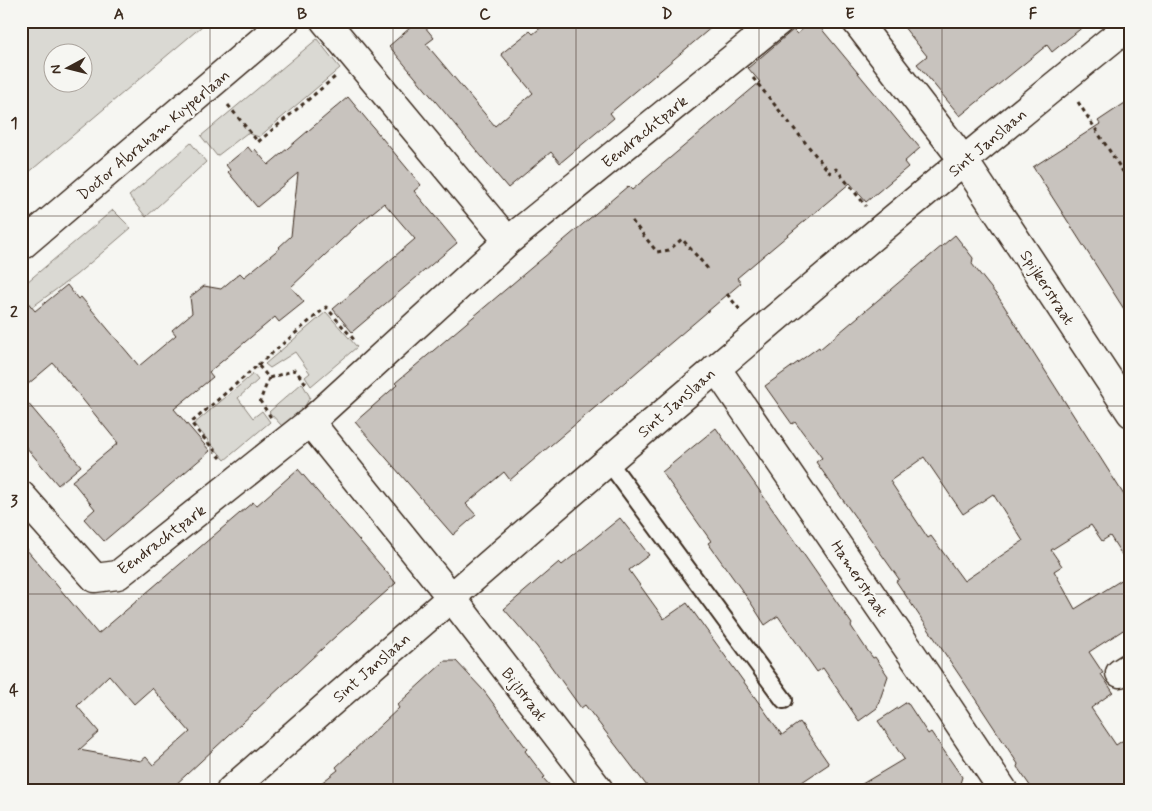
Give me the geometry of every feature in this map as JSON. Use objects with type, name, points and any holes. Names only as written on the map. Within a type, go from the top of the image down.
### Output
[{"type":"street","name":"Doctor Abraham Kuyperlaan","points":[[21,246],[285,21]]},
{"type":"street","points":[[325,21],[508,241]]},
{"type":"street","name":"Eendrachtpark","points":[[21,495],[95,578],[118,576],[318,416],[508,241],[779,21]]},
{"type":"street","points":[[856,21],[964,160]]},
{"type":"street","name":"Sint Janslaan","points":[[231,790],[716,368],[964,160],[1131,24]]},
{"type":"street","name":"Spijkerstraat","points":[[964,160],[1131,413]]},
{"type":"street","name":"Hamerstraat","points":[[716,368],[931,682],[1002,790]]},
{"type":"street","points":[[318,416],[451,597]]},
{"type":"street","name":"Bijlstraat","points":[[451,597],[599,790]]},
{"type":"lane","points":[[608,461],[784,700]]},
{"type":"path","points":[[736,56],[830,172],[836,169],[884,227]]},
{"type":"path","points":[[211,84],[258,142],[356,59]]},
{"type":"path","points":[[1063,78],[1131,184]]},
{"type":"path","points":[[632,221],[657,252],[668,250],[682,239],[709,270]]},
{"type":"path","points":[[238,480],[191,422],[326,308],[374,363]]},
{"type":"path","points":[[258,365],[270,378]]},
{"type":"path","points":[[287,441],[260,401],[270,378],[295,370],[318,416]]},
{"type":"shaded area","points":[[21,21],[208,21],[21,179]]},
{"type":"shaded area","points":[[317,39],[340,68],[259,137],[247,133],[217,156],[201,136]]},
{"type":"shaded area","points":[[191,143],[206,162],[146,217],[129,196]]},
{"type":"shaded area","points":[[113,210],[131,228],[76,275],[32,307],[28,303],[21,309],[21,287]]},
{"type":"shaded area","points":[[326,312],[357,347],[311,386],[305,377],[310,373],[295,352],[270,368],[265,364]]},
{"type":"shaded area","points":[[253,374],[258,380],[238,398],[253,418],[262,411],[270,422],[225,460],[194,424]]},
{"type":"shaded area","points":[[302,383],[310,397],[300,415],[282,426],[269,412]]},
{"type":"building","points":[[418,21],[434,38],[426,44],[495,126],[533,93],[501,54],[530,31],[533,34],[549,21],[719,21],[610,113],[614,118],[560,163],[551,152],[508,188],[389,46]]},
{"type":"building","points":[[812,21],[815,21],[920,148],[904,162],[908,167],[866,202],[850,183],[737,278],[741,283],[510,480],[504,472],[466,504],[476,515],[453,535],[355,422],[397,385],[395,383],[628,186],[632,190],[760,82],[748,68],[793,30],[797,34]]},
{"type":"building","points":[[899,21],[1090,21],[1052,52],[1047,45],[960,116],[917,64],[927,56]]},
{"type":"building","points":[[348,97],[421,185],[414,191],[457,243],[352,332],[333,309],[415,239],[384,203],[355,227],[291,287],[304,302],[279,322],[275,317],[209,372],[213,377],[174,409],[210,451],[104,541],[84,519],[95,509],[72,481],[118,443],[53,363],[21,390],[21,294],[35,311],[67,285],[78,299],[81,297],[139,366],[176,335],[172,330],[192,313],[190,297],[204,286],[221,289],[240,273],[244,277],[280,248],[291,236],[298,173],[257,207],[228,172],[230,170],[226,165],[248,147],[252,152],[255,149],[268,165]]},
{"type":"building","points":[[1131,99],[1131,320],[1033,167],[1100,124],[1098,121]]},
{"type":"building","points":[[955,235],[973,258],[972,264],[999,298],[1131,506],[1131,569],[1110,536],[1102,541],[1091,525],[1051,550],[1062,566],[1054,571],[1075,609],[1131,574],[1131,625],[1089,652],[1113,692],[1091,708],[1116,745],[1131,735],[1131,779],[1115,790],[1033,790],[1017,767],[1018,764],[896,581],[899,579],[816,462],[822,458],[795,422],[792,424],[765,386],[819,347],[820,349]],"holes":[[[924,457],[963,514],[993,494],[1023,541],[964,581],[931,536],[928,538],[890,481]]]},
{"type":"building","points":[[21,395],[81,466],[58,485],[21,441]]},
{"type":"building","points":[[716,428],[852,624],[851,626],[865,647],[873,658],[875,657],[888,676],[877,708],[859,721],[823,668],[817,672],[778,616],[765,625],[708,543],[711,541],[662,472]]},
{"type":"building","points":[[298,469],[396,583],[173,787],[175,790],[21,790],[21,543],[98,634],[253,502],[256,506]],"holes":[[[109,675],[134,704],[152,688],[190,732],[153,765],[146,757],[141,761],[79,750],[99,732],[77,706]]]},
{"type":"building","points":[[620,518],[649,555],[629,570],[664,619],[687,603],[782,735],[800,722],[829,764],[790,790],[650,790],[585,705],[581,708],[537,647],[504,609],[559,562],[562,565]]},
{"type":"building","points":[[445,661],[456,661],[484,691],[527,749],[525,751],[545,777],[543,778],[554,790],[312,790],[338,770],[336,767],[399,708],[397,705]]},
{"type":"building","points":[[907,702],[928,734],[931,732],[962,777],[958,790],[852,790],[904,759],[878,721]]}]
